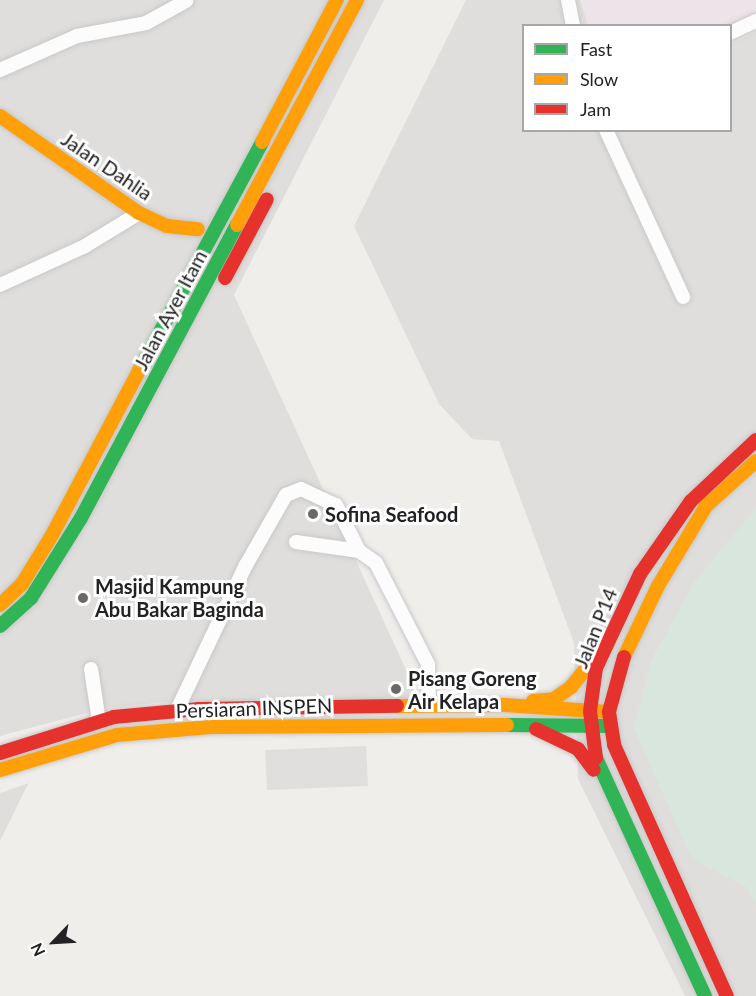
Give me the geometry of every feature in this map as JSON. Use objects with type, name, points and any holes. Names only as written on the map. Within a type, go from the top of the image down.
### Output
[{"type":"main road","name":"Jalan Ayer Itam","points":[[0,605],[22,584],[74,492],[338,0]]},
{"type":"main road","points":[[0,626],[31,598],[137,412],[162,389],[248,238],[308,116],[318,75],[357,0]]},
{"type":"main road","points":[[74,492],[198,229],[287,92]]},
{"type":"main road","name":"Jalan Dahlia","points":[[0,116],[139,213],[167,226],[198,229]]},
{"type":"main road","name":"Jalan P14","points":[[705,996],[607,789],[589,726],[590,711],[596,668],[616,621],[640,574],[691,501],[756,440]]},
{"type":"main road","name":"Jalan P14","points":[[727,996],[614,745],[609,719],[616,674],[658,586],[706,506],[756,461]]},
{"type":"main road","points":[[504,705],[554,699],[575,684],[616,621]]},
{"type":"main road","points":[[504,705],[590,711],[609,719]]},
{"type":"main road","name":"Persiaran INSPEN","points":[[0,753],[99,721],[177,710],[504,705]]},
{"type":"main road","points":[[514,723],[589,726],[609,719]]},
{"type":"main road","points":[[514,723],[556,735],[578,749],[607,789]]},
{"type":"main road","name":"Persiaran INSPEN","points":[[0,770],[117,735],[211,727],[514,723]]},
{"type":"street","points":[[568,0],[573,24]]},
{"type":"street","points":[[0,70],[77,36],[146,22],[186,1]]},
{"type":"street","points":[[732,32],[756,21]]},
{"type":"street","points":[[607,132],[683,297]]},
{"type":"street","points":[[0,285],[85,246],[139,213]]},
{"type":"street","points":[[177,710],[246,565],[286,495],[301,489],[336,505],[359,551]]},
{"type":"street","points":[[296,542],[359,551],[376,563],[423,651],[430,677],[429,705]]},
{"type":"street","points":[[91,669],[99,721]]},
{"type":"shaded area","points":[[0,0],[384,0],[234,295],[419,698],[165,702],[105,708],[0,736]]},
{"type":"shaded area","points":[[466,0],[756,0],[756,996],[685,996],[578,779],[574,643],[499,441],[472,439],[439,404],[354,226]]},
{"type":"shaded area","points":[[580,0],[756,0],[756,32],[732,44],[732,24],[588,24]]},
{"type":"shaded area","points":[[756,508],[756,906],[747,887],[692,859],[634,729],[651,661],[695,581]]},
{"type":"shaded area","points":[[366,746],[368,786],[267,790],[265,750]]},
{"type":"shaded area","points":[[28,783],[0,841],[0,793]]},
{"type":"traffic: fast","points":[[140,369],[262,142]]},
{"type":"traffic: fast","points":[[0,626],[31,598],[81,518],[237,225]]},
{"type":"traffic: fast","points":[[507,725],[610,726]]},
{"type":"traffic: fast","points":[[596,758],[705,996]]},
{"type":"traffic: slow","points":[[262,142],[337,0]]},
{"type":"traffic: slow","points":[[237,225],[357,0]]},
{"type":"traffic: slow","points":[[0,116],[139,213],[167,226],[198,229]]},
{"type":"traffic: slow","points":[[0,605],[22,584],[52,535],[140,369]]},
{"type":"traffic: slow","points":[[624,657],[658,586],[706,506],[756,461]]},
{"type":"traffic: slow","points":[[533,701],[554,699],[571,687],[596,656]]},
{"type":"traffic: slow","points":[[397,706],[504,705],[609,712]]},
{"type":"traffic: slow","points":[[0,770],[117,735],[211,727],[507,725]]},
{"type":"traffic: jam","points":[[225,278],[267,199]]},
{"type":"traffic: jam","points":[[596,758],[590,711],[596,668],[640,574],[691,501],[756,440]]},
{"type":"traffic: jam","points":[[624,657],[609,712],[614,745],[727,996]]},
{"type":"traffic: jam","points":[[0,753],[114,717],[198,709],[397,706]]},
{"type":"traffic: jam","points":[[536,729],[578,749],[594,770]]},
{"type":"place","name":"Sofina Seafood","points":[[313,514]]},
{"type":"place","name":"Masjid Kampung Abu Bakar Baginda","points":[[83,598]]},
{"type":"place","name":"Pisang Goreng Air Kelapa","points":[[396,689]]}]
